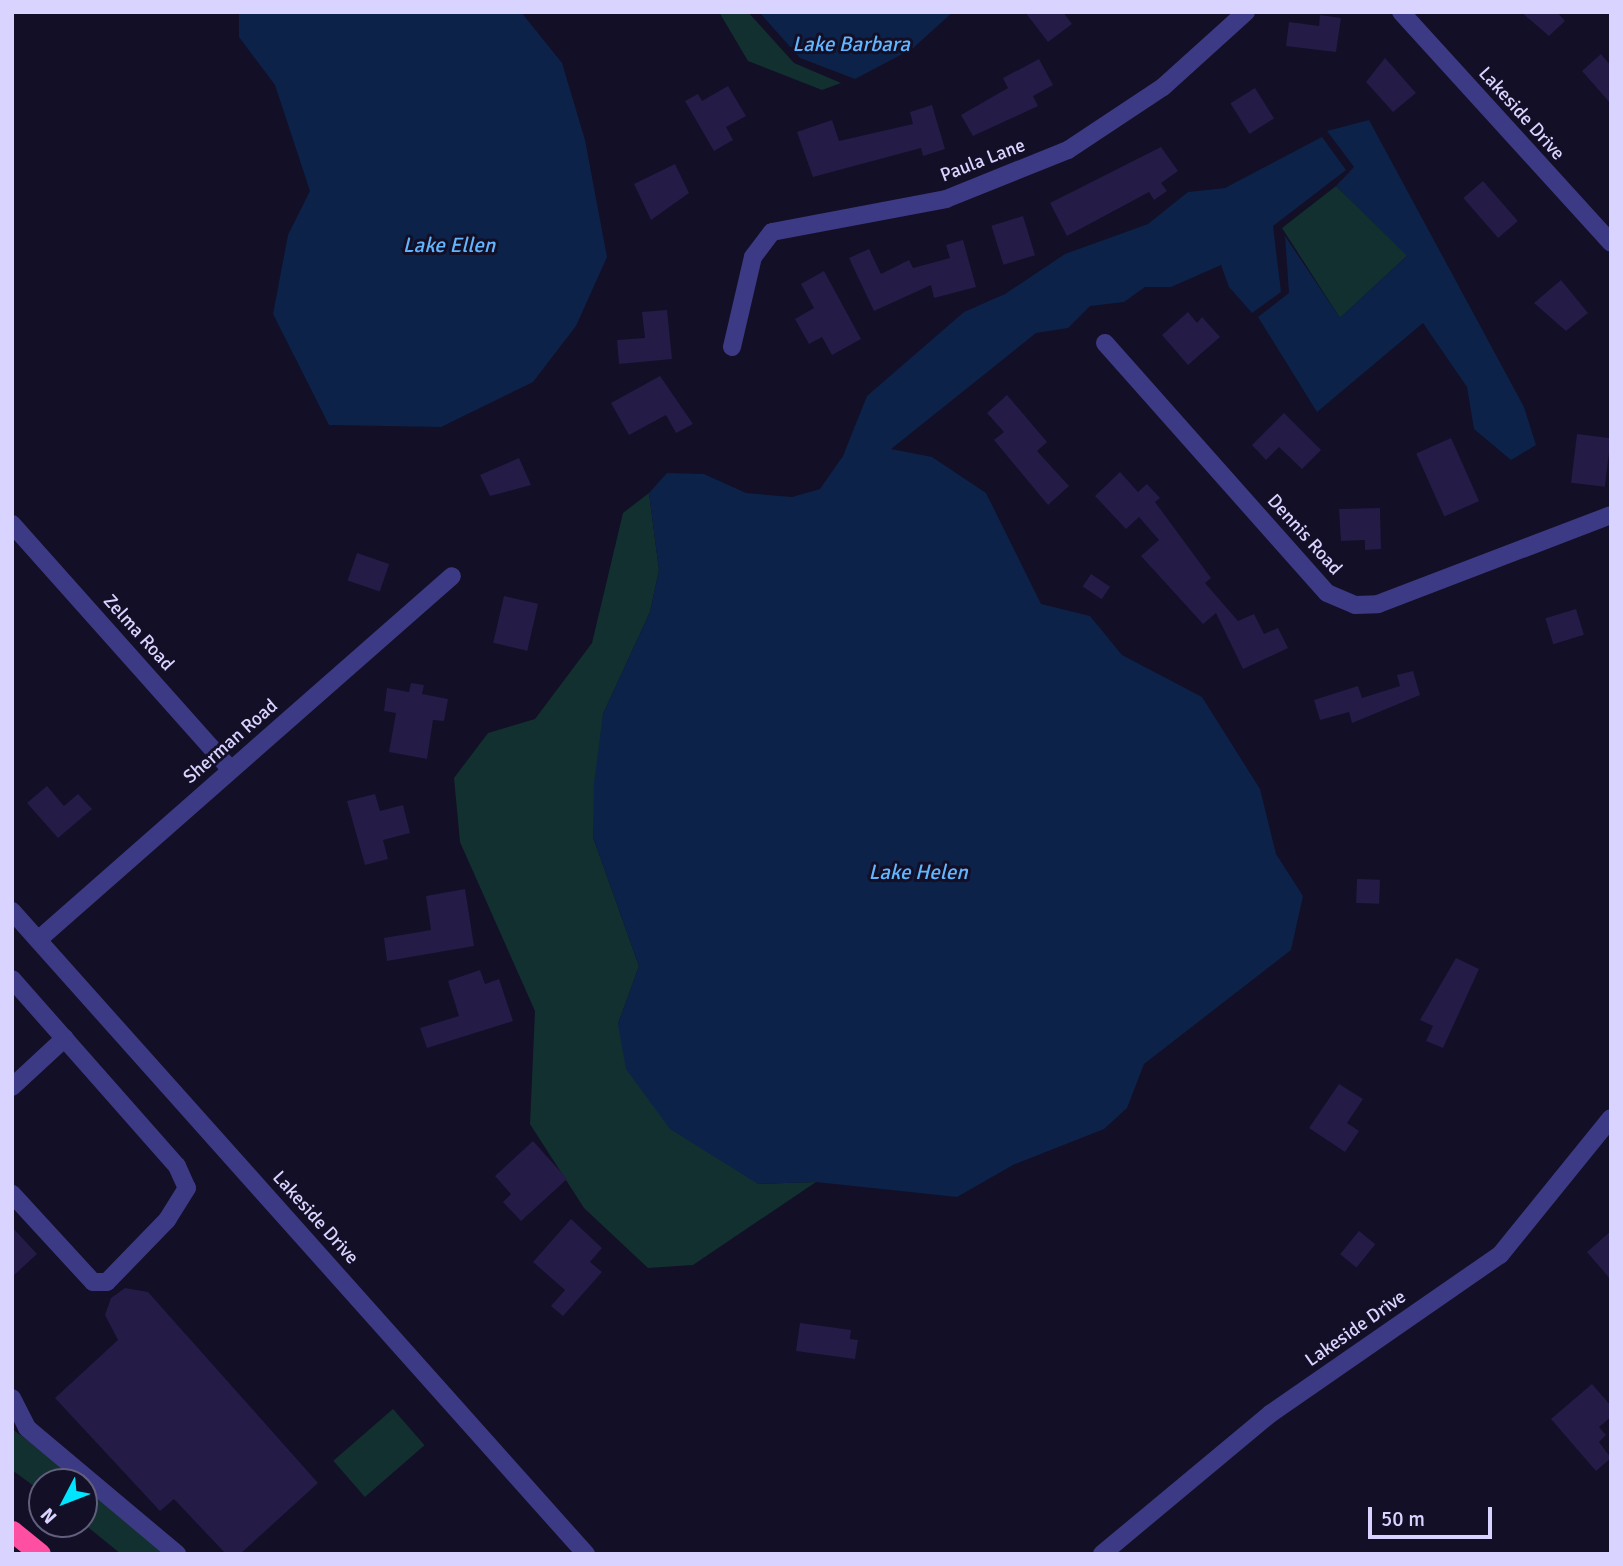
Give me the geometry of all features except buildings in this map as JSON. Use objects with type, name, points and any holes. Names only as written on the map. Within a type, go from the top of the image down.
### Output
[{"type":"highway","points":[[12,1531],[40,1554]]},
{"type":"street","name":"Paula Lane","points":[[732,347],[753,257],[772,232],[946,199],[1068,150],[1163,87],[1246,12]]},
{"type":"street","name":"Lakeside Drive","points":[[1401,12],[1611,243]]},
{"type":"street","name":"Dennis Road","points":[[1105,342],[1327,593],[1355,605],[1378,604],[1611,515]]},
{"type":"street","name":"Zelma Road","points":[[12,524],[231,770]]},
{"type":"street","name":"Sherman Road","points":[[38,940],[453,576]]},
{"type":"street","name":"Lakeside Drive","points":[[12,911],[586,1554]]},
{"type":"street","points":[[12,979],[177,1166],[187,1188],[167,1220],[107,1282],[93,1282],[12,1194]]},
{"type":"street","points":[[12,1087],[65,1038]]},
{"type":"street","name":"Lakeside Drive","points":[[1102,1554],[1270,1414],[1500,1255],[1611,1118]]},
{"type":"street","points":[[12,1398],[27,1428],[177,1554]]},
{"type":"green space","points":[[719,12],[748,12],[794,63],[841,83],[822,90],[748,61]]},
{"type":"green space","points":[[1336,186],[1408,255],[1340,318],[1282,228]]},
{"type":"green space","points":[[649,493],[659,570],[650,612],[603,714],[593,837],[639,966],[618,1024],[758,1184],[816,1182],[693,1265],[648,1268],[584,1208],[530,1124],[535,1011],[460,842],[454,778],[488,733],[535,719],[592,643],[623,513]]},
{"type":"green space","points":[[393,1409],[424,1445],[365,1497],[333,1461]]},
{"type":"green space","points":[[12,1429],[67,1468],[28,1468],[28,1482],[12,1470]]},
{"type":"green space","points":[[98,1491],[174,1554],[121,1554],[98,1535]]},
{"type":"water","name":"Lake Ellen","points":[[239,12],[521,12],[562,63],[585,140],[607,257],[576,326],[533,382],[441,427],[329,425],[273,314],[288,235],[310,191],[275,85],[239,37]]},
{"type":"water","name":"Lake Barbara","points":[[759,12],[953,12],[912,49],[855,79],[800,58]]},
{"type":"water","points":[[1369,120],[1524,407],[1536,445],[1511,460],[1474,429],[1467,387],[1423,323],[1317,412],[1258,317],[1289,293],[1285,236],[1340,318],[1407,256],[1336,186],[1354,167],[1327,131]]},
{"type":"water","name":"Lake Helen","points":[[1322,137],[1346,170],[1273,226],[1281,292],[1252,313],[1229,287],[1221,265],[1171,287],[1145,287],[1124,302],[1090,306],[1068,328],[1036,333],[891,449],[932,457],[986,493],[1041,604],[1090,616],[1122,655],[1202,697],[1260,789],[1276,854],[1303,896],[1291,950],[1144,1064],[1127,1108],[1104,1129],[1013,1165],[957,1197],[816,1182],[758,1184],[670,1129],[626,1069],[618,1024],[639,966],[593,837],[594,783],[603,714],[650,612],[659,570],[649,493],[667,473],[704,474],[746,493],[792,497],[820,489],[843,456],[867,396],[964,312],[1005,294],[1065,254],[1148,224],[1188,192],[1225,188]]}]
